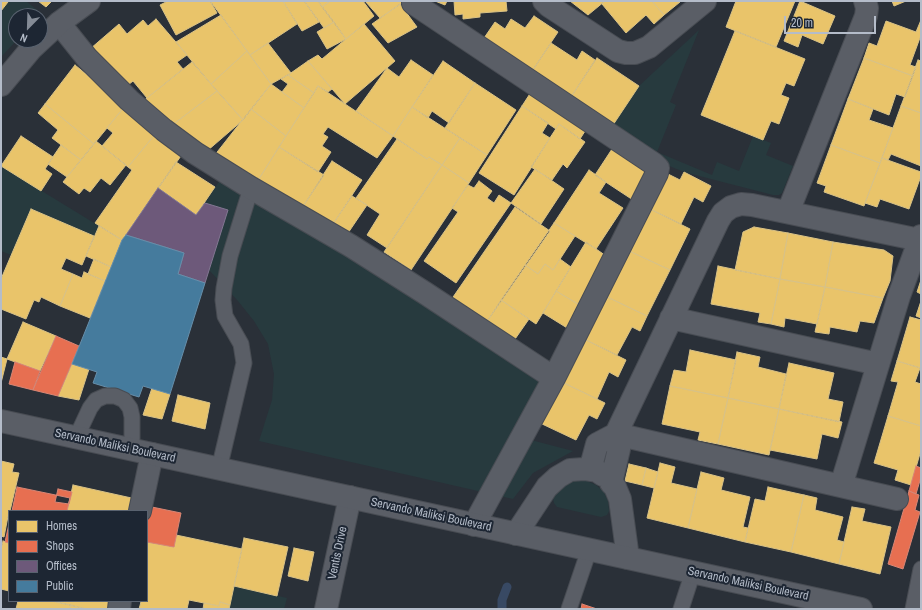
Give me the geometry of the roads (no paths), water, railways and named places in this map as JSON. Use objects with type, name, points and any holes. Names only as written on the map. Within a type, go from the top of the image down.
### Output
[{"type":"street","points":[[1,85],[31,49],[59,23],[89,1]]},
{"type":"street","points":[[544,1],[549,6],[618,51],[626,53],[635,53],[649,47],[705,1]]},
{"type":"street","points":[[788,212],[866,16],[867,8],[865,1]]},
{"type":"street","points":[[413,3],[658,168],[657,173],[554,378],[474,524]]},
{"type":"street","points":[[59,23],[88,58],[135,105],[164,130],[195,153],[425,292],[554,378]]},
{"type":"street","points":[[611,483],[619,449],[616,434],[718,221],[723,213],[731,207],[741,204],[920,238],[899,296],[841,486]]},
{"type":"street","points":[[671,318],[878,364]]},
{"type":"street","name":"Servando Maliksi Boulevard","points":[[1,421],[861,609]]},
{"type":"street","points":[[590,470],[597,444],[616,434],[897,500]]},
{"type":"street","points":[[140,510],[142,452]]},
{"type":"street","points":[[516,534],[547,487],[558,477],[570,470],[584,469],[597,471],[607,478],[615,487],[620,498],[628,558]]},
{"type":"street","name":"Ventis Drive","points":[[326,609],[350,497]]},
{"type":"lane","points":[[218,469],[244,363],[241,344],[225,316],[223,300],[224,288],[230,256],[251,188]]},
{"type":"lane","points":[[76,438],[90,408],[96,400],[105,396],[115,396],[124,400],[130,408],[142,452]]},
{"type":"lane","points":[[569,609],[589,550]]},
{"type":"lane","points":[[913,609],[921,569]]},
{"type":"lane","points":[[681,609],[693,572]]},
{"type":"waterway","points":[[502,609],[502,600],[507,587]]}]
